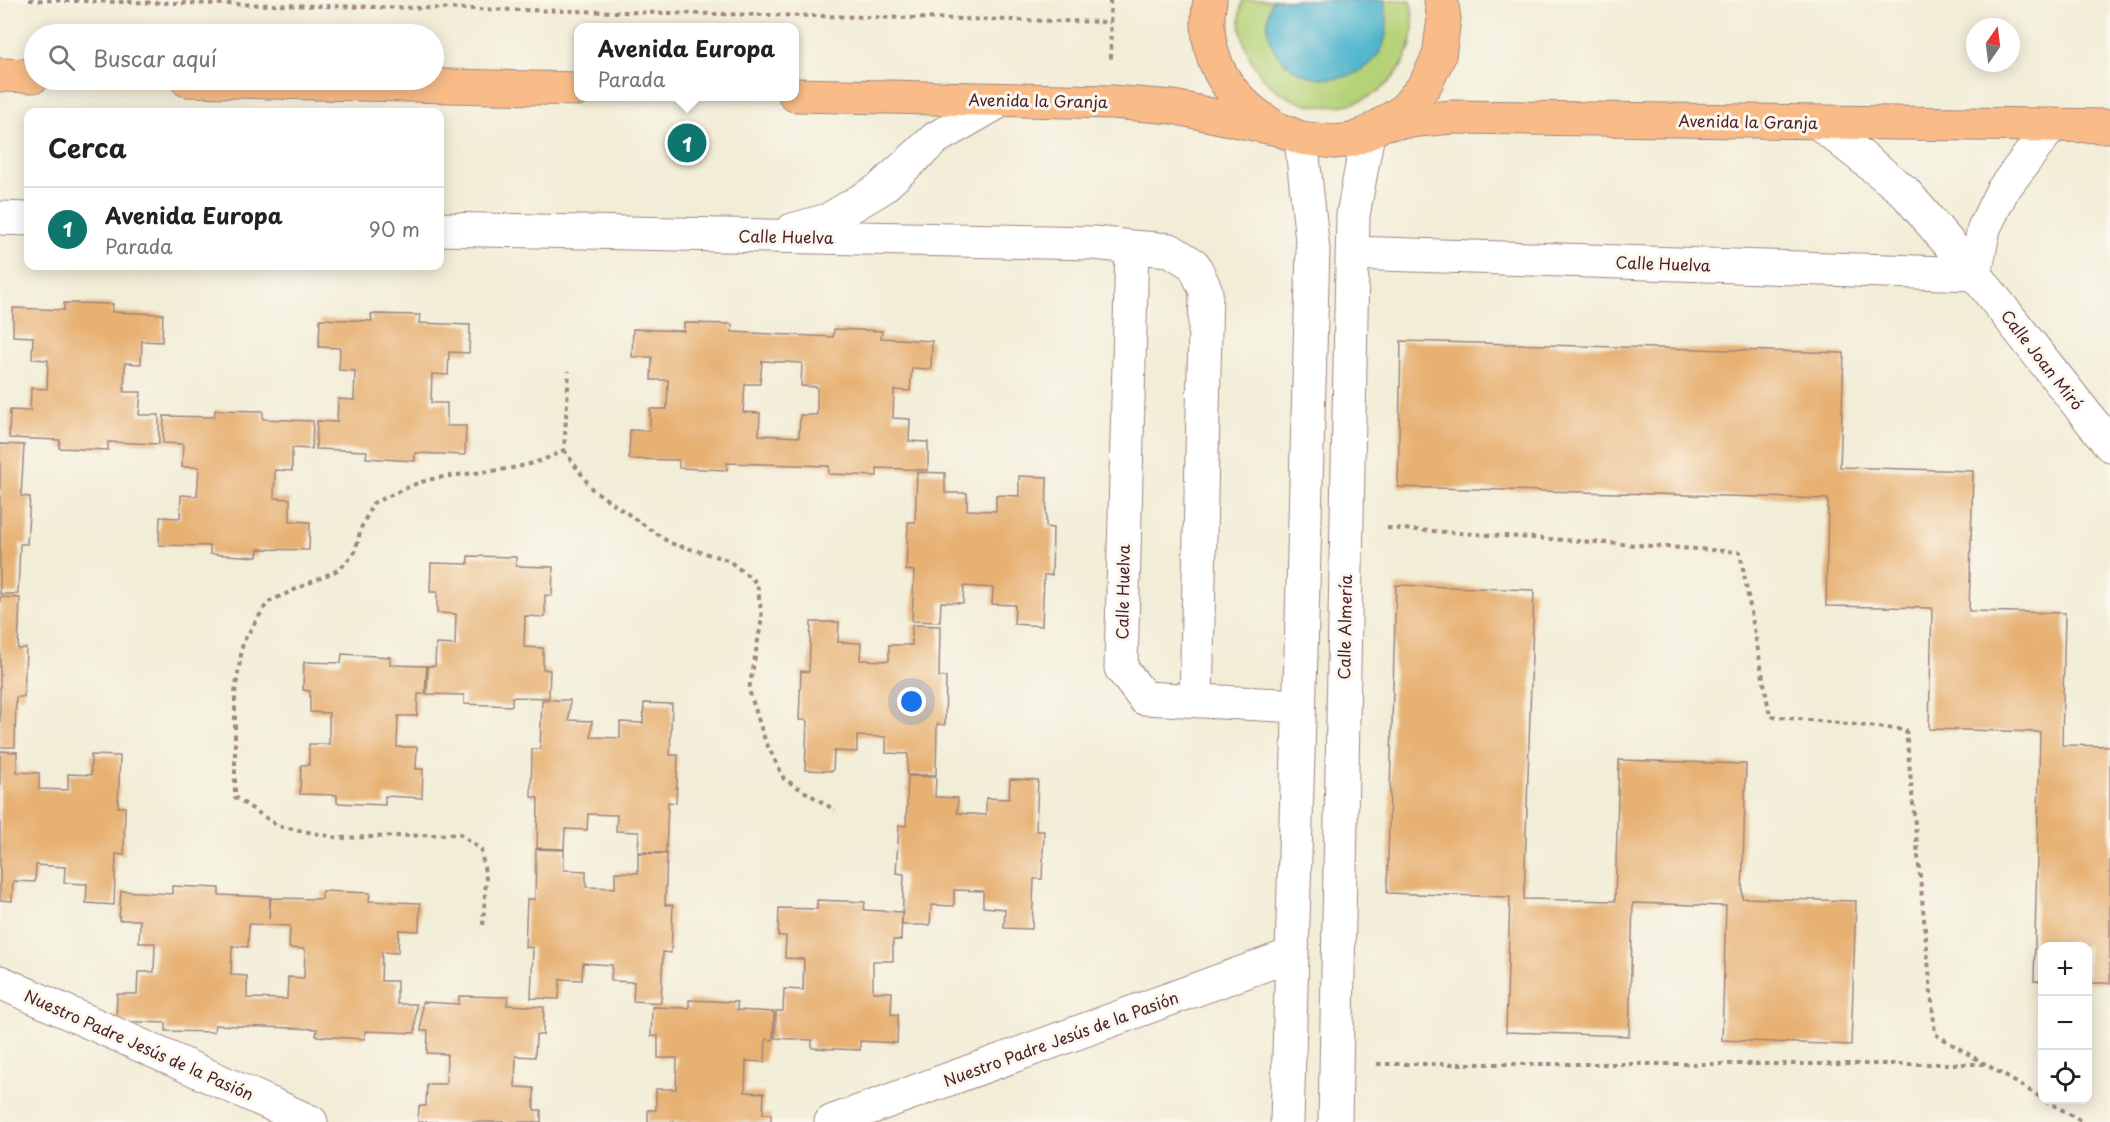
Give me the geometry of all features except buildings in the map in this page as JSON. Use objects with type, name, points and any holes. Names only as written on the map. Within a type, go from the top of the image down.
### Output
[{"type":"main road","name":"Avenida la Granja","points":[[1210,0],[1209,44],[1217,68],[1229,88],[1247,110],[1290,134]]},
{"type":"main road","name":"Avenida la Granja","points":[[799,94],[1111,102],[1173,107],[1334,142],[1359,138],[1377,128],[1403,111],[1425,85],[1439,56],[1444,19],[1441,0]]},
{"type":"main road","points":[[0,75],[24,76]]},
{"type":"main road","points":[[444,86],[574,89]]},
{"type":"main road","name":"Avenida la Granja","points":[[1377,128],[1452,117],[2110,126]]},
{"type":"street","points":[[767,237],[828,220],[871,194],[936,138],[1002,100]]},
{"type":"street","name":"Calle Joan Miró","points":[[1819,123],[1904,191],[1975,274],[2110,445]]},
{"type":"street","points":[[1975,274],[1984,228],[2002,191],[2052,125]]},
{"type":"street","name":"Calle Almería","points":[[1335,1122],[1353,215],[1377,128]]},
{"type":"street","points":[[1287,1122],[1313,250],[1290,134]]},
{"type":"street","points":[[0,218],[24,219]]},
{"type":"street","name":"Calle Huelva","points":[[444,230],[1082,243],[1170,250],[1194,265],[1206,291],[1196,700]]},
{"type":"street","name":"Calle Huelva","points":[[1132,247],[1121,668],[1144,698],[1299,706]]},
{"type":"street","name":"Calle Huelva","points":[[1352,254],[1975,274]]},
{"type":"street","name":"Nuestro Padre Jesús de la Pasión","points":[[831,1122],[1291,955]]},
{"type":"street","name":"Nuestro Padre Jesús de la Pasión","points":[[0,982],[311,1122]]},
{"type":"path","points":[[29,0],[1110,22]]},
{"type":"path","points":[[1110,0],[1111,102]]},
{"type":"path","points":[[568,371],[564,450],[592,489],[670,543],[728,560],[757,583],[762,618],[749,690],[765,740],[784,779],[836,810]]},
{"type":"path","points":[[483,925],[486,879],[481,850],[459,834],[339,838],[278,826],[235,797],[235,693],[243,642],[268,602],[340,569],[355,552],[361,528],[373,503],[436,478],[505,471],[543,461],[564,450]]},
{"type":"path","points":[[1347,526],[1740,552],[1770,716],[1906,730],[1935,1034],[2038,1095]]},
{"type":"path","points":[[1336,1064],[1986,1064]]},
{"type":"path","points":[[2052,1104],[2083,1122]]},
{"type":"green space","points":[[1243,0],[1411,0],[1413,25],[1411,44],[1395,76],[1375,94],[1351,104],[1325,106],[1300,102],[1277,90],[1258,71],[1242,34],[1240,17]]},
{"type":"water","points":[[1272,0],[1384,0],[1386,36],[1373,61],[1352,75],[1326,78],[1300,72],[1279,57],[1268,33]]},
{"type":"place","name":"Avenida Europa","points":[[687,143]]}]
